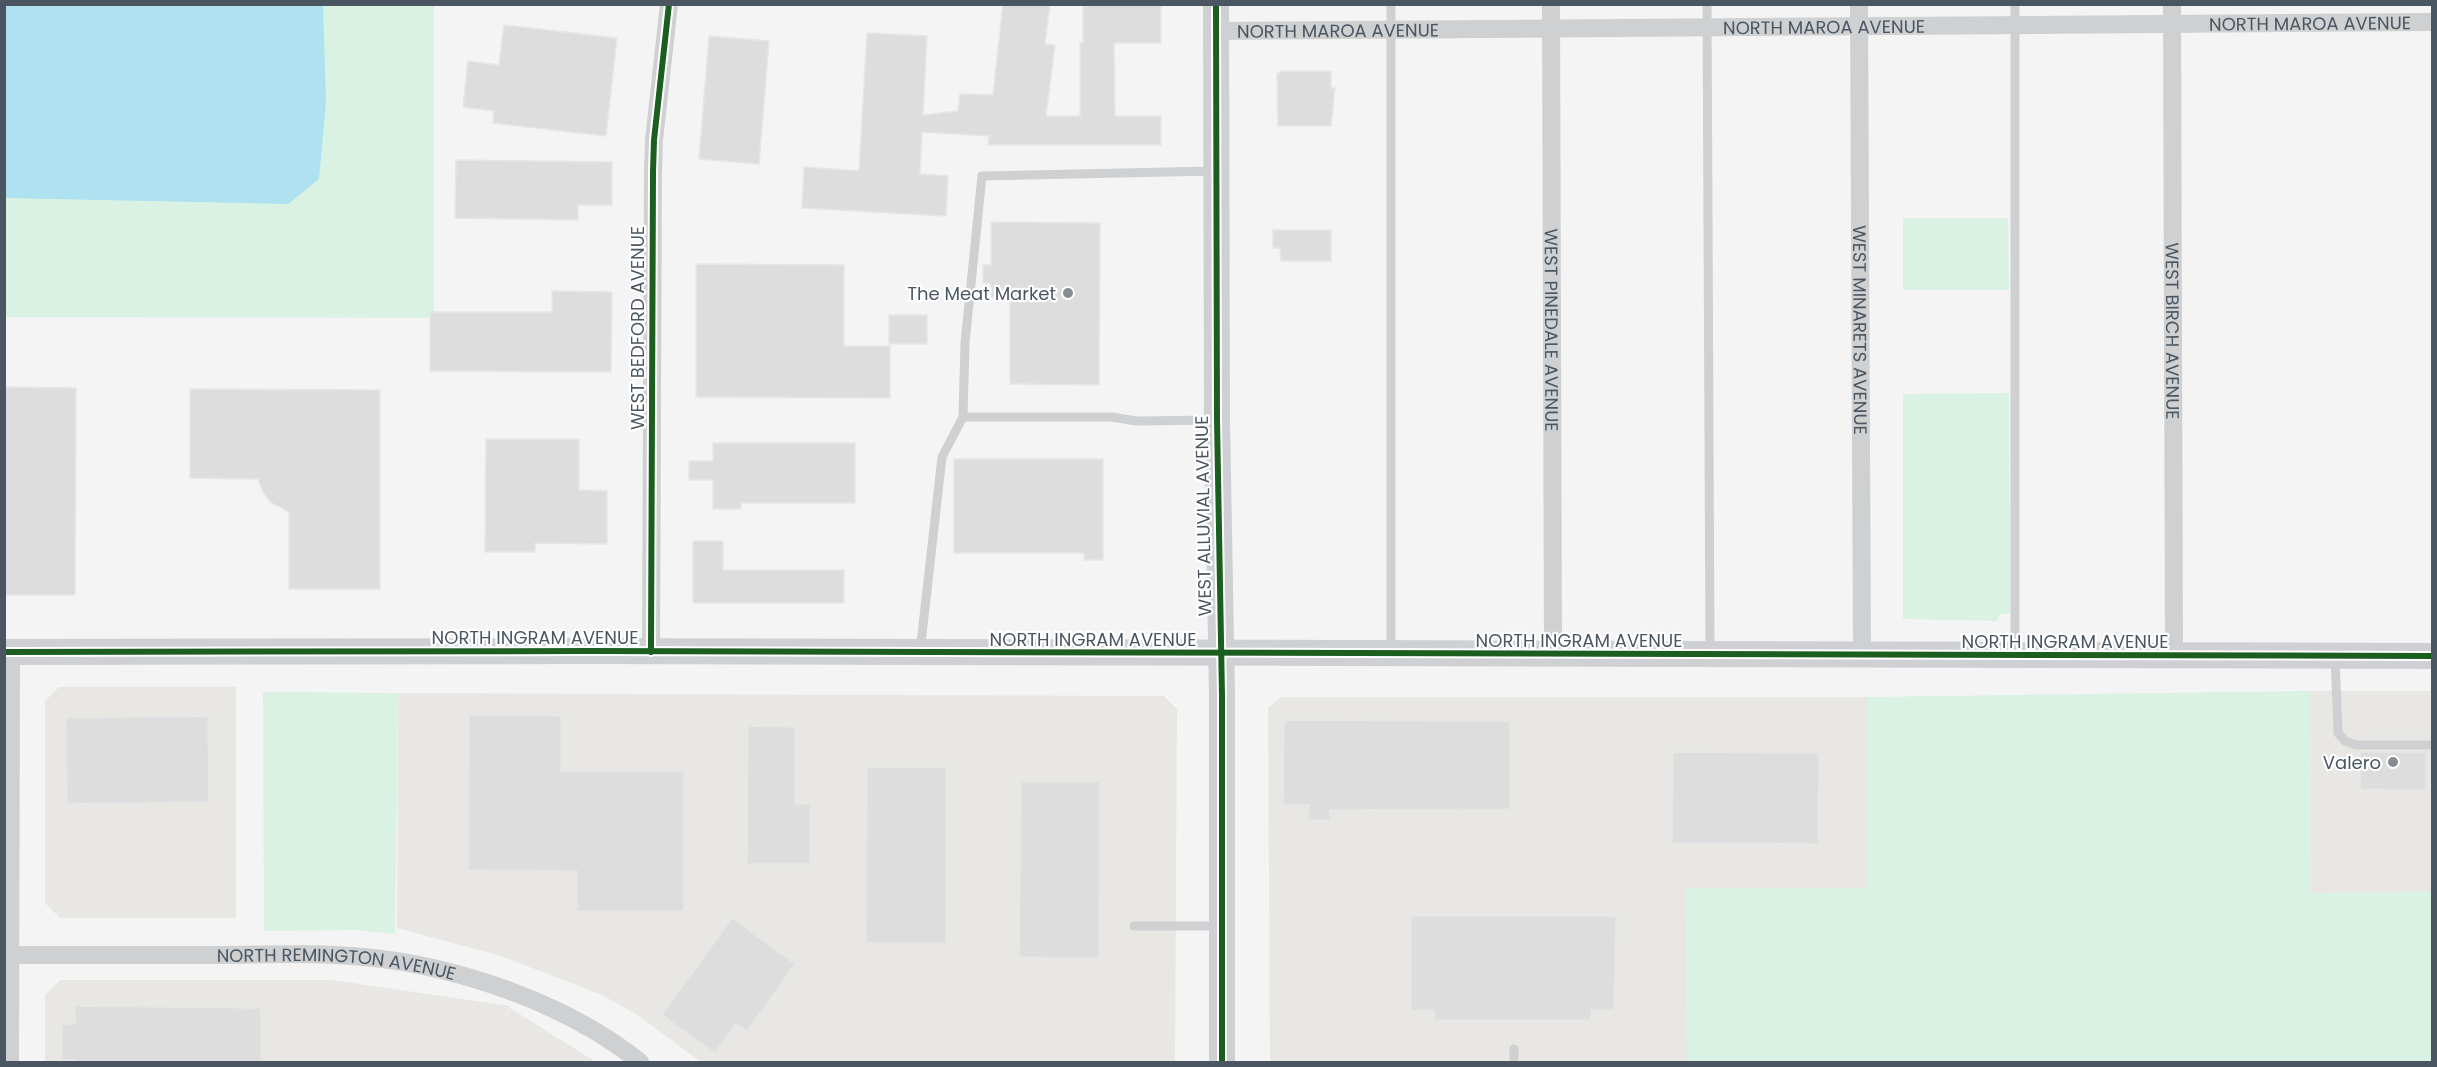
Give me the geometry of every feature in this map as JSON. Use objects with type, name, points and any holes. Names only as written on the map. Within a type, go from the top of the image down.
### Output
[{"type":"street","name":"WEST BEDFORD AVENUE","points":[[651,652],[653,172],[654,140],[669,4]]},
{"type":"street","name":"WEST ALLUVIAL AVENUE","points":[[1216,4],[1222,1062]]},
{"type":"street","name":"WEST PINEDALE AVENUE","points":[[1551,4],[1553,655]]},
{"type":"street","name":"WEST MINARETS AVENUE","points":[[1859,4],[1862,656]]},
{"type":"street","name":"WEST BIRCH AVENUE","points":[[2172,4],[2174,657]]},
{"type":"street","name":"NORTH MAROA AVENUE","points":[[1216,30],[2433,22]]},
{"type":"street","name":"NORTH INGRAM AVENUE","points":[[8,652],[2433,656]]},
{"type":"street","points":[[8,652],[10,1062]]},
{"type":"street","name":"NORTH REMINGTON AVENUE","points":[[11,955],[330,955],[404,962],[451,973],[523,997],[597,1033],[640,1062]]},
{"type":"lane","points":[[1391,4],[1391,655]]},
{"type":"lane","points":[[1707,4],[1710,655]]},
{"type":"lane","points":[[2015,4],[2015,656]]},
{"type":"lane","points":[[920,653],[942,457],[963,417],[964,343],[982,176],[1216,171]]},
{"type":"lane","points":[[963,417],[1112,417],[1136,421],[1217,420]]},
{"type":"lane","points":[[2335,657],[2338,733],[2345,741],[2356,745],[2433,745]]},
{"type":"lane","points":[[1134,926],[1222,926]]},
{"type":"lane","points":[[1514,1049],[1514,1062]]},
{"type":"shaded area","points":[[59,687],[236,687],[236,918],[60,918],[45,903],[45,701]]},
{"type":"shaded area","points":[[2309,691],[2432,691],[2432,892],[2310,893]]},
{"type":"shaded area","points":[[398,693],[1164,696],[1177,709],[1175,1062],[701,1062],[639,1016],[602,995],[501,956],[397,928]]},
{"type":"shaded area","points":[[1281,697],[1867,697],[1867,888],[1686,888],[1687,1062],[1270,1062],[1268,708]]},
{"type":"shaded area","points":[[60,980],[332,980],[510,1006],[501,1027],[510,1008],[596,1062],[45,1062],[45,995]]},
{"type":"green space","points":[[5,5],[434,5],[434,318],[5,317]]},
{"type":"green space","points":[[1903,218],[2008,218],[2009,290],[1903,290]]},
{"type":"green space","points":[[2009,393],[2010,614],[2000,614],[1997,621],[1903,619],[1903,394]]},
{"type":"green space","points":[[2309,691],[2310,893],[2432,892],[2432,1062],[1687,1062],[1686,888],[1867,888],[1867,697]]},
{"type":"green space","points":[[263,692],[398,693],[395,934],[355,930],[264,931]]},
{"type":"water","points":[[5,4],[323,5],[326,102],[319,179],[288,204],[5,198]]},
{"type":"building","points":[[1003,4],[1050,4],[1045,44],[1055,45],[1046,116],[1080,116],[1080,43],[1083,43],[1083,4],[1161,4],[1161,43],[1114,43],[1115,116],[1161,116],[1161,145],[988,145],[989,136],[922,132],[920,174],[948,176],[946,216],[802,208],[804,167],[859,171],[867,33],[927,36],[923,115],[958,111],[960,94],[993,95]]},
{"type":"building","points":[[504,25],[617,38],[606,136],[493,123],[494,111],[463,107],[468,61],[499,65]]},
{"type":"building","points":[[709,36],[769,41],[759,164],[699,159]]},
{"type":"building","points":[[1280,71],[1331,71],[1331,88],[1335,88],[1331,126],[1278,126],[1277,73]]},
{"type":"building","points":[[456,160],[612,162],[612,205],[578,205],[578,220],[455,218]]},
{"type":"building","points":[[991,222],[1100,223],[1099,385],[1010,384],[1010,297],[991,297],[991,283],[983,283],[983,265],[991,265]]},
{"type":"building","points":[[1273,230],[1331,230],[1331,261],[1281,261],[1280,248],[1273,248]]},
{"type":"building","points":[[696,264],[844,265],[844,346],[890,346],[890,398],[696,397]]},
{"type":"building","points":[[552,291],[612,292],[611,372],[430,371],[430,312],[552,312]]},
{"type":"building","points":[[889,315],[927,315],[927,344],[889,344]]},
{"type":"building","points":[[4,387],[76,388],[75,595],[4,595]]},
{"type":"building","points":[[190,389],[380,390],[380,589],[289,589],[289,512],[270,502],[258,479],[190,478]]},
{"type":"building","points":[[486,439],[579,439],[579,490],[607,491],[607,544],[535,543],[535,552],[485,552]]},
{"type":"building","points":[[713,443],[855,443],[855,503],[741,503],[741,509],[713,509],[713,480],[689,480],[689,461],[713,461]]},
{"type":"building","points":[[954,459],[1103,459],[1103,560],[1084,560],[1084,553],[954,553]]},
{"type":"building","points":[[693,541],[723,541],[723,570],[844,570],[844,603],[693,603]]},
{"type":"building","points":[[469,715],[561,716],[561,771],[684,771],[684,911],[577,911],[577,871],[468,870]]},
{"type":"building","points":[[208,716],[209,802],[67,804],[66,718]]},
{"type":"building","points":[[1284,720],[1510,721],[1510,809],[1330,810],[1330,820],[1308,820],[1309,805],[1283,805]]},
{"type":"building","points":[[748,726],[795,727],[795,804],[810,804],[810,864],[747,864]]},
{"type":"building","points":[[2360,736],[2426,736],[2426,738],[2360,738]]},
{"type":"building","points":[[1673,752],[1819,753],[1818,844],[1672,843]]},
{"type":"building","name":"Valero","points":[[2360,752],[2426,752],[2426,790],[2360,789]]},
{"type":"building","points":[[867,767],[946,767],[946,943],[866,943]]},
{"type":"building","points":[[1021,782],[1100,782],[1099,958],[1019,957]]},
{"type":"building","points":[[1411,916],[1616,916],[1614,1010],[1591,1010],[1591,1020],[1434,1020],[1434,1010],[1411,1010]]},
{"type":"building","points":[[732,918],[795,964],[747,1031],[736,1023],[715,1053],[662,1015]]},
{"type":"building","points":[[75,1006],[261,1008],[261,1062],[75,1062],[75,1060],[62,1060],[62,1024],[75,1024]]},
{"type":"cycle path","points":[[651,652],[653,172],[654,140],[669,4]]},
{"type":"cycle path","points":[[1216,4],[1217,420],[1222,695],[1222,1062]]},
{"type":"cycle path","points":[[4,652],[590,651],[2432,656]]},
{"type":"place","name":"The Meat Market","points":[[1068,293]]},
{"type":"place","name":"Valero","points":[[2393,762]]}]
